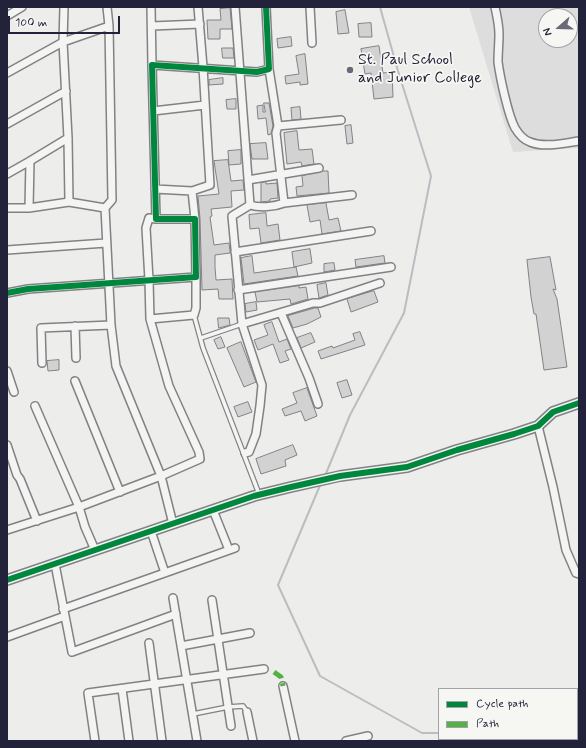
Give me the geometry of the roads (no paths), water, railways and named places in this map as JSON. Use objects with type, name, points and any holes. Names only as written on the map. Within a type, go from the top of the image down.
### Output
[{"type":"street","points":[[7,16],[22,7]]},
{"type":"street","points":[[64,7],[63,42],[68,138],[68,202]]},
{"type":"street","points":[[107,7],[109,26],[112,200],[105,208],[108,283],[116,366],[161,476],[173,524]]},
{"type":"street","points":[[151,7],[156,219]]},
{"type":"street","points":[[156,189],[192,191],[210,185],[198,7]]},
{"type":"street","points":[[235,7],[250,205]]},
{"type":"street","points":[[266,7],[269,69],[278,126],[276,133],[284,203]]},
{"type":"street","points":[[310,7],[312,43]]},
{"type":"street","points":[[495,7],[498,28],[498,61],[500,76],[510,117],[515,128],[524,138],[531,142],[548,145],[579,141]]},
{"type":"street","points":[[152,26],[200,24]]},
{"type":"street","points":[[7,73],[63,42],[109,26]]},
{"type":"street","points":[[152,65],[257,72],[269,69]]},
{"type":"street","points":[[7,124],[66,91]]},
{"type":"street","points":[[153,111],[205,105]]},
{"type":"street","points":[[278,126],[341,120]]},
{"type":"street","points":[[7,174],[68,138]]},
{"type":"street","points":[[29,208],[30,161]]},
{"type":"street","points":[[248,180],[319,168]]},
{"type":"street","points":[[150,319],[194,315],[196,308],[196,277],[195,219],[192,191]]},
{"type":"street","points":[[250,205],[255,207],[278,206],[284,203],[352,195]]},
{"type":"street","points":[[7,208],[29,208],[68,202],[105,208]]},
{"type":"street","points":[[245,453],[249,452],[255,438],[262,385],[242,324],[232,216],[250,205]]},
{"type":"street","points":[[7,530],[120,492],[200,459],[199,452],[169,386],[150,319],[146,228],[149,218],[195,219]]},
{"type":"street","points":[[235,252],[371,231]]},
{"type":"street","points":[[7,250],[106,243]]},
{"type":"street","points":[[238,290],[391,267]]},
{"type":"street","points":[[7,293],[28,289],[196,277]]},
{"type":"street","points":[[242,324],[313,303],[320,303],[380,283]]},
{"type":"street","points":[[281,313],[309,378],[318,404]]},
{"type":"street","points":[[42,363],[40,328],[111,325]]},
{"type":"street","points":[[75,326],[76,358]]},
{"type":"street","points":[[7,371],[14,392]]},
{"type":"street","points":[[75,382],[120,492]]},
{"type":"street","points":[[7,580],[260,495],[317,481],[408,467],[538,426],[553,412],[579,403]]},
{"type":"street","points":[[35,406],[79,507],[85,527],[95,550]]},
{"type":"street","points":[[538,426],[566,550],[576,573],[579,574]]},
{"type":"street","points":[[7,446],[36,521]]},
{"type":"street","points":[[7,637],[166,573],[232,549],[213,510]]},
{"type":"street","points":[[151,531],[166,573]]},
{"type":"street","points":[[55,564],[72,652],[176,614]]},
{"type":"street","points":[[173,598],[198,741]]},
{"type":"street","points":[[212,600],[231,726]]},
{"type":"street","points":[[181,646],[250,633]]},
{"type":"street","points":[[149,643],[162,741]]},
{"type":"street","points":[[95,741],[88,693],[264,669]]},
{"type":"street","points":[[283,686],[294,741]]},
{"type":"street","points":[[122,689],[129,741]]},
{"type":"street","points":[[247,712],[253,741]]},
{"type":"street","points":[[346,741],[368,736]]},
{"type":"lane","points":[[194,315],[203,348],[260,495]]},
{"type":"lane","points":[[201,338],[242,324]]},
{"type":"lane","points":[[193,714],[228,707],[243,706],[247,712]]},
{"type":"waterway","points":[[325,476],[350,415],[404,313],[431,176],[398,71],[380,7]]},
{"type":"waterway","points":[[321,483],[278,585],[320,676],[422,733],[438,733]]},
{"type":"place","name":"St. Paul School and Junior College","points":[[350,70]]}]
